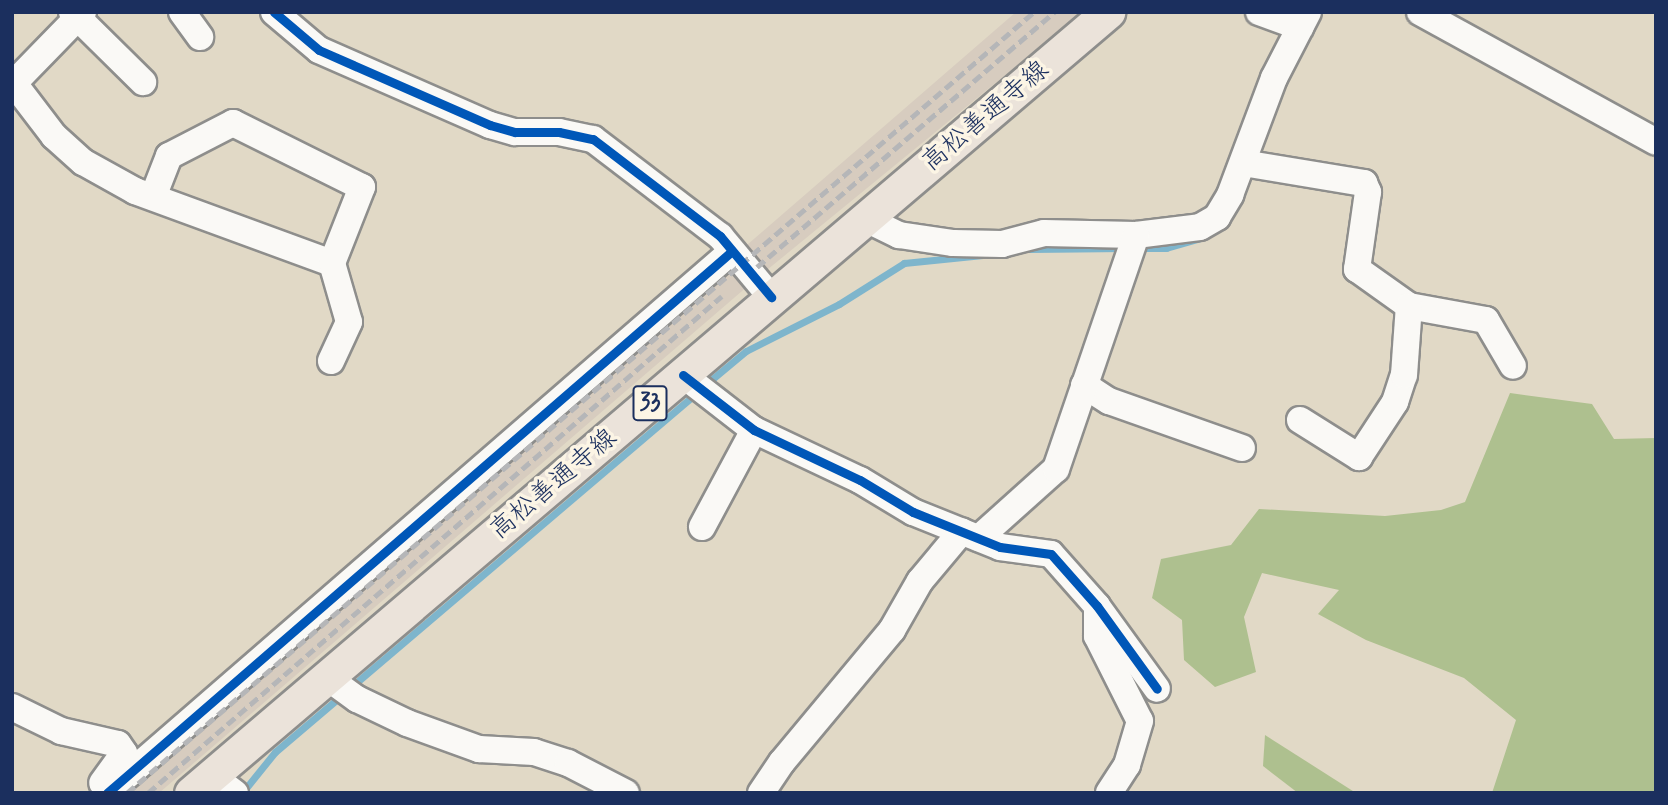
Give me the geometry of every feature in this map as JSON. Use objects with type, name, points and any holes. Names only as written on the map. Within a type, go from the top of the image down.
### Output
[{"type":"main road","name":"高松善通寺線","points":[[212,787],[328,677],[1108,12]]},
{"type":"street","points":[[182,12],[200,37]]},
{"type":"street","points":[[274,12],[319,50],[490,125],[515,132],[559,132],[593,139],[720,236],[771,297]]},
{"type":"street","points":[[866,219],[899,235],[953,243],[1002,243],[1044,233],[1136,235],[1200,227],[1217,217],[1243,163],[1274,78],[1304,20],[1259,12]]},
{"type":"street","points":[[1420,12],[1456,20],[1656,142]]},
{"type":"street","points":[[143,82],[78,14],[13,82],[54,136],[83,162],[153,197],[332,263]]},
{"type":"street","points":[[153,197],[169,156],[233,123],[362,187],[332,263],[349,322],[331,361]]},
{"type":"street","points":[[1243,163],[1364,183],[1368,192],[1357,269],[1409,306],[1486,320],[1513,366]]},
{"type":"street","points":[[761,793],[782,762],[892,630],[920,582],[970,535],[1056,469],[1136,235]]},
{"type":"street","points":[[107,793],[732,251]]},
{"type":"street","points":[[1300,420],[1359,457],[1395,402],[1404,375],[1409,306]]},
{"type":"street","points":[[683,375],[754,430],[860,480],[913,513],[1000,547],[1051,554],[1097,606],[1157,689]]},
{"type":"street","points":[[1084,385],[1109,401],[1242,447]]},
{"type":"street","points":[[702,527],[754,430]]},
{"type":"street","points":[[1097,606],[1097,636],[1140,721],[1127,765],[1109,793]]},
{"type":"street","points":[[328,677],[357,699],[407,723],[479,748],[534,752],[568,763],[626,793]]},
{"type":"street","points":[[12,707],[61,731],[118,744],[124,753],[95,793]]},
{"type":"shaded area","points":[[1016,12],[1082,12],[756,279],[159,793],[114,793]]},
{"type":"green space","points":[[1510,393],[1592,404],[1614,439],[1656,438],[1656,793],[1492,793],[1516,720],[1464,678],[1366,640],[1318,614],[1339,590],[1262,573],[1244,617],[1256,672],[1215,687],[1184,660],[1182,620],[1152,598],[1161,559],[1231,545],[1259,509],[1385,516],[1441,510],[1465,502]]},
{"type":"green space","points":[[1265,735],[1356,793],[1298,793],[1263,766]]},
{"type":"waterway","points":[[1137,248],[1166,248],[1204,237]]},
{"type":"waterway","points":[[1029,249],[1126,248]]},
{"type":"waterway","points":[[705,385],[746,351],[839,304],[904,263],[983,255]]},
{"type":"waterway","points":[[351,687],[697,393]]},
{"type":"waterway","points":[[242,793],[275,752],[342,695]]},
{"type":"railway","points":[[127,793],[1034,12]]},
{"type":"railway","points":[[757,267],[1055,12]]},
{"type":"railway","points":[[148,793],[722,296]]},
{"type":"cycle path","points":[[274,12],[319,50],[490,125],[515,132],[559,132],[593,139],[720,236],[771,297]]},
{"type":"cycle path","points":[[107,793],[732,251]]},
{"type":"cycle path","points":[[683,375],[754,430],[860,480],[913,512],[1000,547],[1051,554],[1097,606],[1157,689]]}]
